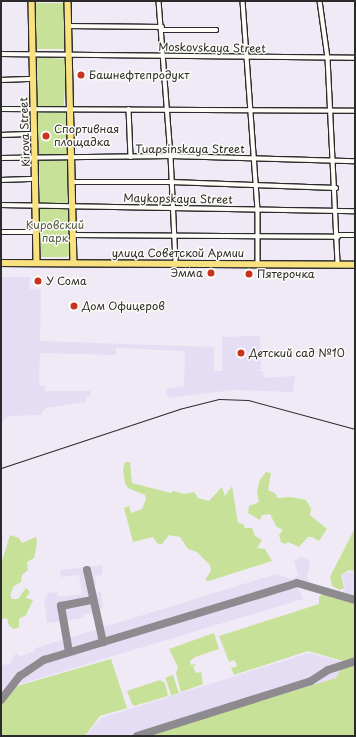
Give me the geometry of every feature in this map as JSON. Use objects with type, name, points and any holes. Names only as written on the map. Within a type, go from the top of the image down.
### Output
[{"type":"main road","name":"Kirova Street","points":[[32,1],[37,179],[37,263]]},
{"type":"main road","points":[[68,1],[74,262]]},
{"type":"main road","name":"улица Советской Армии","points":[[1,263],[258,263],[355,265]]},
{"type":"street","points":[[159,1],[168,109],[173,234],[176,263]]},
{"type":"street","points":[[242,1],[248,58],[258,209],[258,263]]},
{"type":"street","points":[[320,1],[328,58],[336,188],[338,264]]},
{"type":"street","points":[[68,26],[216,30]]},
{"type":"street","points":[[1,54],[34,53]]},
{"type":"street","name":"Moskovskaya Street","points":[[34,53],[248,58],[355,58]]},
{"type":"street","points":[[1,80],[34,79]]},
{"type":"street","points":[[1,109],[168,109],[251,112],[355,111]]},
{"type":"street","points":[[129,109],[131,157]]},
{"type":"street","points":[[1,135],[35,134]]},
{"type":"street","name":"Tuapsinskaya Street","points":[[1,158],[36,159],[71,157],[171,156],[355,161]]},
{"type":"street","points":[[1,180],[37,179]]},
{"type":"street","points":[[71,182],[171,182],[336,188]]},
{"type":"street","name":"Maykopskaya Street","points":[[1,205],[172,209],[258,209],[337,212],[355,211]]},
{"type":"street","points":[[1,232],[36,232]]},
{"type":"street","points":[[73,235],[173,234],[258,237],[355,235]]},
{"type":"shaded area","points":[[1,277],[30,277],[29,289],[41,290],[40,341],[214,347],[214,371],[222,371],[222,337],[260,336],[261,370],[248,371],[263,371],[263,378],[295,376],[293,392],[233,390],[168,398],[165,389],[184,386],[185,351],[116,348],[116,355],[40,353],[39,386],[45,386],[45,391],[91,391],[91,396],[86,397],[86,402],[45,408],[41,415],[8,416],[1,423]]},
{"type":"shaded area","points":[[301,557],[307,559],[310,564],[307,577],[310,584],[295,580],[303,599],[20,684],[20,677],[1,700],[1,667],[4,664],[9,665],[16,653],[20,656],[33,652],[36,648],[276,574],[292,579],[298,575],[294,561]]},
{"type":"shaded area","points":[[103,565],[102,575],[95,576],[96,585],[91,586],[92,593],[101,592],[103,609],[99,609],[99,613],[83,614],[84,618],[47,623],[44,598],[47,598],[47,593],[57,592],[58,597],[82,594],[79,575],[61,577],[60,570]]},
{"type":"shaded area","points":[[348,572],[355,573],[355,600],[339,596],[345,589],[342,575]]},
{"type":"shaded area","points":[[309,653],[340,661],[343,670],[336,678],[143,736],[86,736],[101,718]]},
{"type":"green space","points":[[36,3],[65,3],[65,49],[36,49]]},
{"type":"green space","points":[[36,57],[67,59],[63,110],[32,108]]},
{"type":"green space","points":[[68,112],[69,156],[38,157],[37,113]]},
{"type":"green space","points":[[69,160],[70,204],[40,205],[39,161]]},
{"type":"green space","name":"Кировский парк","points":[[70,208],[70,254],[67,257],[41,257],[39,209]]},
{"type":"green space","points":[[125,462],[130,462],[132,483],[171,493],[173,491],[185,494],[194,492],[198,498],[209,501],[222,487],[225,496],[232,486],[238,523],[243,524],[245,528],[252,528],[255,536],[262,540],[257,548],[265,549],[272,561],[209,581],[205,580],[211,571],[210,565],[197,552],[188,549],[180,537],[169,535],[162,544],[158,544],[153,537],[133,542],[124,508],[129,506],[131,513],[142,509],[146,499],[145,495],[128,488],[125,483],[123,470]]},
{"type":"green space","points":[[266,472],[271,473],[268,490],[276,494],[277,498],[291,497],[306,500],[311,509],[310,515],[327,529],[319,541],[312,537],[308,537],[299,547],[288,542],[285,544],[281,542],[279,535],[283,530],[276,526],[270,514],[262,515],[260,520],[248,513],[249,506],[259,502],[257,491],[260,480]]},
{"type":"green space","points":[[355,528],[355,572],[349,570],[341,575],[344,588],[340,590],[332,586],[330,577]]},
{"type":"green space","points":[[10,535],[19,538],[22,543],[36,537],[37,543],[34,558],[27,562],[28,570],[22,575],[21,582],[14,586],[10,595],[12,599],[18,599],[26,588],[30,592],[26,598],[33,600],[26,615],[19,619],[19,627],[14,629],[9,626],[7,618],[1,619],[1,564]]},
{"type":"green space","points":[[322,594],[355,604],[355,657],[343,661],[308,651],[234,675],[231,668],[237,666],[236,663],[234,660],[229,662],[219,636],[319,604],[319,597]]},
{"type":"green space","points":[[214,633],[219,649],[195,657],[190,661],[191,665],[197,664],[193,667],[196,673],[201,672],[203,684],[181,692],[176,673],[178,667],[169,649]]},
{"type":"green space","points":[[111,659],[127,708],[100,716],[85,736],[1,736],[1,706],[17,686]]},
{"type":"green space","points":[[355,665],[355,736],[143,736],[336,678],[342,668]]},
{"type":"green space","points":[[173,675],[179,693],[171,696],[165,677]]},
{"type":"green space","points":[[160,680],[165,683],[168,696],[134,706],[132,704],[127,691]]},
{"type":"taxiway","points":[[87,570],[103,642]]},
{"type":"taxiway","points":[[1,700],[20,676],[44,660],[297,583],[355,600]]},
{"type":"taxiway","points":[[69,652],[61,606],[92,600]]},
{"type":"taxiway","points":[[137,736],[311,681],[328,670],[355,661]]},
{"type":"railway","points":[[1,468],[179,409],[219,399],[248,400],[355,429]]},
{"type":"place","name":"Башнефтепродукт","points":[[81,75]]},
{"type":"place","name":"Спортивная площадка","points":[[46,136]]},
{"type":"place","name":"Эмма","points":[[211,273]]},
{"type":"place","name":"Пятерочка","points":[[249,274]]},
{"type":"place","name":"У Сома","points":[[38,281]]},
{"type":"place","name":"Дом Офицеров","points":[[74,306]]},
{"type":"place","name":"Детский сад №10","points":[[241,353]]}]
